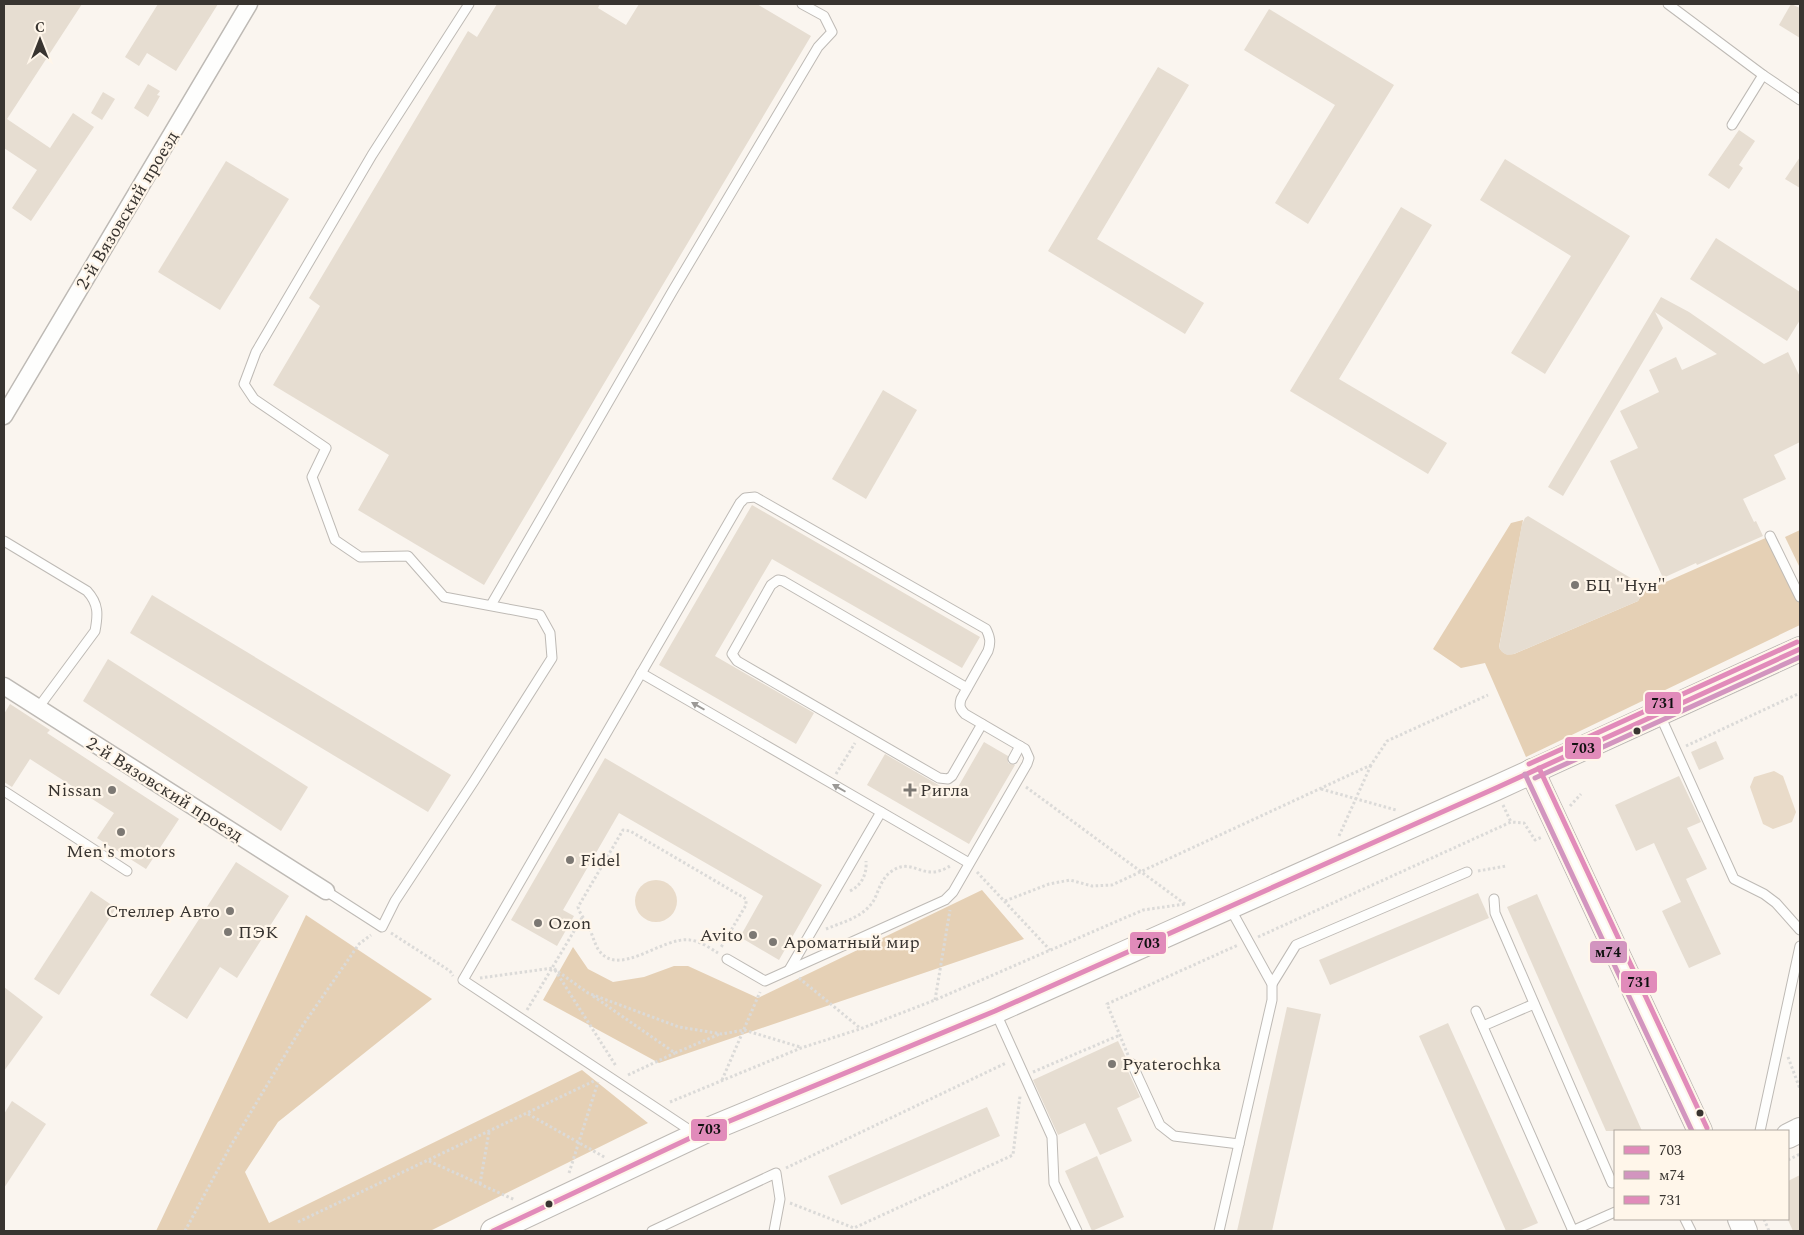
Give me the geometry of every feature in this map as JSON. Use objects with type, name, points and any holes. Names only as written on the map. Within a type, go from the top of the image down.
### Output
[{"type":"main road","points":[[495,1231],[696,1135],[995,1011],[1228,906],[1529,764],[1659,713],[1800,648]]},
{"type":"main road","points":[[1529,764],[1700,1130]]},
{"type":"street","name":"2-й Вязовский проезд","points":[[4,416],[249,4]]},
{"type":"street","name":"2-й Вязовский проезд","points":[[4,686],[326,891]]},
{"type":"lane","points":[[326,891],[382,927],[395,901],[474,782],[552,658],[550,633],[540,616],[444,597],[408,556],[360,556],[335,540],[312,478],[326,448],[254,399],[244,384],[256,352],[362,172],[468,4]]},
{"type":"lane","points":[[491,605],[672,292],[818,47],[832,32],[824,16],[802,4]]},
{"type":"lane","points":[[1668,4],[1763,75],[1799,96]]},
{"type":"lane","points":[[1732,125],[1763,75]]},
{"type":"lane","points":[[696,1135],[460,981],[740,503],[745,498],[755,496],[986,629],[990,635],[991,643],[959,704],[961,710],[1025,749],[1028,758],[1027,764],[1017,781],[966,862],[953,892],[940,904],[766,981],[727,958]]},
{"type":"lane","points":[[1770,536],[1800,597]]},
{"type":"lane","points":[[4,541],[87,591],[95,600],[97,617],[95,631],[38,708]]},
{"type":"lane","points":[[967,688],[783,581],[778,580],[771,585],[732,654],[737,661],[939,778],[952,776],[982,724]]},
{"type":"lane","points":[[641,673],[966,862]]},
{"type":"lane","points":[[1659,713],[1734,879],[1764,894],[1776,903],[1800,930]]},
{"type":"lane","points":[[1013,759],[1020,746]]},
{"type":"lane","points":[[4,791],[127,871]]},
{"type":"lane","points":[[789,970],[881,812]]},
{"type":"lane","points":[[1272,984],[1296,945],[1467,872]]},
{"type":"lane","points":[[1494,899],[1495,913],[1612,1183]]},
{"type":"lane","points":[[1219,1231],[1272,1000],[1272,984],[1228,906]]},
{"type":"lane","points":[[1760,1130],[1800,946]]},
{"type":"lane","points":[[1483,1026],[1534,1004]]},
{"type":"lane","points":[[995,1011],[1052,1137],[1054,1183],[1077,1231]]},
{"type":"lane","points":[[1476,1011],[1572,1231],[1584,1229],[1614,1213]]},
{"type":"lane","points":[[1132,1064],[1160,1125],[1174,1136],[1239,1144]]},
{"type":"lane","points":[[652,1231],[776,1173],[780,1199],[774,1231]]},
{"type":"path","points":[[1676,750],[1800,693]]},
{"type":"path","points":[[1336,843],[1371,764],[1387,741],[1488,695]]},
{"type":"path","points":[[831,783],[857,738]]},
{"type":"path","points":[[1005,902],[1048,884],[1070,880],[1092,886],[1112,885],[1371,764]]},
{"type":"path","points":[[1017,781],[1185,904]]},
{"type":"path","points":[[1320,788],[1398,811]]},
{"type":"path","points":[[1132,1064],[1107,1004],[1511,822],[1524,824],[1535,840]]},
{"type":"path","points":[[718,953],[746,905],[746,899],[626,829],[621,832],[578,904],[578,910],[589,926],[597,948],[601,953],[612,959],[625,961],[670,941],[684,939],[697,941],[718,953],[727,958]]},
{"type":"path","points":[[663,1105],[801,1048],[860,1029],[934,1000],[1050,950],[966,862],[937,872],[924,871],[910,866],[899,867],[891,871],[884,878],[873,902],[862,914],[809,936]]},
{"type":"path","points":[[1467,872],[1506,866]]},
{"type":"path","points":[[934,1000],[953,892]]},
{"type":"path","points":[[527,1011],[583,916]]},
{"type":"path","points":[[185,1231],[230,1147],[303,1025],[359,944],[382,927],[450,971],[460,981],[553,968],[675,1054]]},
{"type":"path","points":[[553,968],[618,1070]]},
{"type":"path","points":[[789,970],[860,1029]]},
{"type":"path","points":[[721,1081],[766,981]]},
{"type":"path","points":[[588,993],[679,1027],[722,1034]]},
{"type":"path","points":[[624,1077],[722,1034],[744,1030],[801,1048]]},
{"type":"path","points":[[780,1199],[854,1228],[1013,1156],[1023,1074],[1043,1068],[1120,1035]]},
{"type":"path","points":[[1780,1042],[1790,1060],[1800,1089]]},
{"type":"path","points":[[776,1173],[1016,1058]]},
{"type":"path","points":[[1043,1068],[1046,1074]]},
{"type":"path","points":[[298,1222],[599,1079],[568,1178]]},
{"type":"path","points":[[528,1114],[612,1162]]},
{"type":"path","points":[[480,1184],[489,1132]]},
{"type":"path","points":[[429,1160],[519,1202]]},
{"type":"shaded area","points":[[1523,520],[1499,647],[1505,654],[1514,654],[1638,601],[1643,592],[1770,536],[1800,600],[1800,625],[1526,757],[1485,663],[1461,668],[1433,649],[1511,523]]},
{"type":"shaded area","points":[[1800,530],[1800,568],[1785,537]]},
{"type":"shaded area","points":[[1774,771],[1783,776],[1796,812],[1792,822],[1773,829],[1763,824],[1750,787],[1754,777]]},
{"type":"shaded area","points":[[660,880],[668,883],[674,889],[677,901],[674,913],[668,919],[652,922],[644,919],[638,913],[635,897],[638,889],[644,883]]},
{"type":"shaded area","points":[[982,890],[1024,939],[659,1063],[543,1000],[573,947],[588,969],[613,982],[644,977],[674,966],[688,966],[758,998]]},
{"type":"shaded area","points":[[306,915],[432,999],[278,1122],[245,1172],[269,1223],[582,1070],[648,1123],[430,1231],[156,1231]]},
{"type":"building","points":[[4,4],[82,4],[7,119],[50,148],[73,113],[94,127],[31,221],[12,208],[37,170],[4,148]]},
{"type":"building","points":[[158,4],[218,4],[176,71],[147,53],[139,66],[125,57]]},
{"type":"building","points":[[497,4],[600,4],[598,8],[626,25],[639,4],[757,4],[811,36],[484,585],[358,510],[389,455],[273,385],[320,306],[309,298],[468,31],[477,37]]},
{"type":"building","points":[[1791,4],[1800,8],[1800,38],[1779,25]]},
{"type":"building","points":[[1269,9],[1394,85],[1308,224],[1275,203],[1335,105],[1244,50]]},
{"type":"building","points":[[1158,67],[1189,85],[1097,239],[1204,303],[1185,334],[1048,251]]},
{"type":"building","points":[[148,84],[160,91],[157,95],[160,96],[148,117],[134,108]]},
{"type":"building","points":[[103,92],[115,99],[102,120],[91,113]]},
{"type":"building","points":[[1739,130],[1755,141],[1739,165],[1743,168],[1729,189],[1708,175]]},
{"type":"building","points":[[1800,157],[1800,188],[1785,179]]},
{"type":"building","points":[[1505,159],[1630,236],[1545,374],[1511,353],[1571,256],[1480,200]]},
{"type":"building","points":[[226,161],[289,199],[220,310],[158,272]]},
{"type":"building","points":[[1401,207],[1432,225],[1339,379],[1447,443],[1428,474],[1290,391]]},
{"type":"building","points":[[1716,238],[1800,292],[1800,320],[1787,341],[1690,279]]},
{"type":"building","points":[[1661,297],[1689,312],[1764,364],[1788,352],[1800,377],[1800,442],[1774,455],[1786,479],[1743,499],[1763,536],[1663,578],[1610,461],[1638,448],[1620,411],[1659,392],[1649,370],[1676,357],[1682,370],[1717,354],[1655,312],[1663,328],[1563,496],[1548,487]]},
{"type":"building","points":[[883,390],[917,410],[866,499],[832,479]]},
{"type":"building","points":[[752,505],[980,637],[962,668],[772,559],[715,656],[814,713],[796,744],[659,665]]},
{"type":"building","name":"БЦ \"Нун\"","points":[[1528,516],[1639,583],[1643,592],[1638,601],[1514,654],[1507,655],[1499,648],[1522,524]]},
{"type":"building","points":[[152,595],[451,775],[428,812],[130,633]]},
{"type":"building","points":[[108,659],[308,787],[281,831],[83,701]]},
{"type":"building","points":[[10,704],[50,730],[47,733],[179,819],[146,869],[97,838],[114,813],[30,759],[12,787],[4,782],[4,714]]},
{"type":"building","points":[[1716,741],[1724,759],[1699,770],[1691,752]]},
{"type":"building","points":[[984,742],[1008,756],[1008,763],[1015,765],[969,844],[867,785],[885,754],[954,794]]},
{"type":"building","points":[[605,758],[822,885],[779,960],[740,937],[763,896],[619,813],[563,910],[574,916],[557,946],[511,920]]},
{"type":"building","points":[[1679,776],[1701,822],[1687,828],[1707,869],[1686,879],[1721,954],[1689,968],[1662,911],[1681,902],[1654,843],[1636,851],[1615,805]]},
{"type":"building","name":"ПЭК","points":[[236,862],[289,896],[237,978],[220,967],[187,1019],[150,995]]},
{"type":"building","points":[[91,891],[116,908],[59,995],[34,979]]},
{"type":"building","points":[[1478,893],[1489,918],[1330,985],[1319,960]]},
{"type":"building","points":[[1537,894],[1642,1130],[1606,1131],[1507,907]]},
{"type":"building","points":[[4,987],[43,1017],[4,1071]]},
{"type":"building","points":[[1287,1007],[1321,1014],[1272,1231],[1237,1231]]},
{"type":"building","points":[[1448,1023],[1538,1223],[1519,1231],[1506,1231],[1419,1036]]},
{"type":"building","points":[[1118,1041],[1127,1060],[1126,1067],[1140,1097],[1117,1108],[1132,1141],[1100,1155],[1085,1123],[1058,1135],[1033,1080]]},
{"type":"building","points":[[12,1101],[46,1124],[4,1188],[4,1114]]},
{"type":"building","points":[[987,1107],[1000,1136],[841,1205],[828,1176]]},
{"type":"building","points":[[1097,1156],[1124,1217],[1092,1231],[1065,1171]]},
{"type":"building","points":[[1800,1175],[1800,1231],[1793,1231],[1788,1220],[1789,1180]]},
{"type":"transit line","name":"731","points":[[1529,764],[1797,642]]},
{"type":"transit line","name":"703","points":[[493,1231],[703,1132],[995,1011],[1496,788],[1800,649]]},
{"type":"transit line","name":"м74","points":[[1535,778],[1800,657]]},
{"type":"transit line","name":"731","points":[[1539,768],[1707,1128]]},
{"type":"transit line","name":"м74","points":[[1525,774],[1692,1130]]},
{"type":"place","name":"БЦ \"Нун\"","points":[[1575,585]]},
{"type":"place","name":"Nissan","points":[[112,790]]},
{"type":"place","name":"Ригла","points":[[910,790]]},
{"type":"place","name":"Men's motors","points":[[121,832]]},
{"type":"place","name":"Fidel","points":[[570,860]]},
{"type":"place","name":"Стеллер Авто","points":[[230,911]]},
{"type":"place","name":"Ozon","points":[[538,923]]},
{"type":"place","name":"ПЭК","points":[[228,932]]},
{"type":"place","name":"Avito","points":[[753,935]]},
{"type":"place","name":"Ароматный мир","points":[[773,942]]},
{"type":"place","name":"Pyaterochka","points":[[1112,1064]]}]
